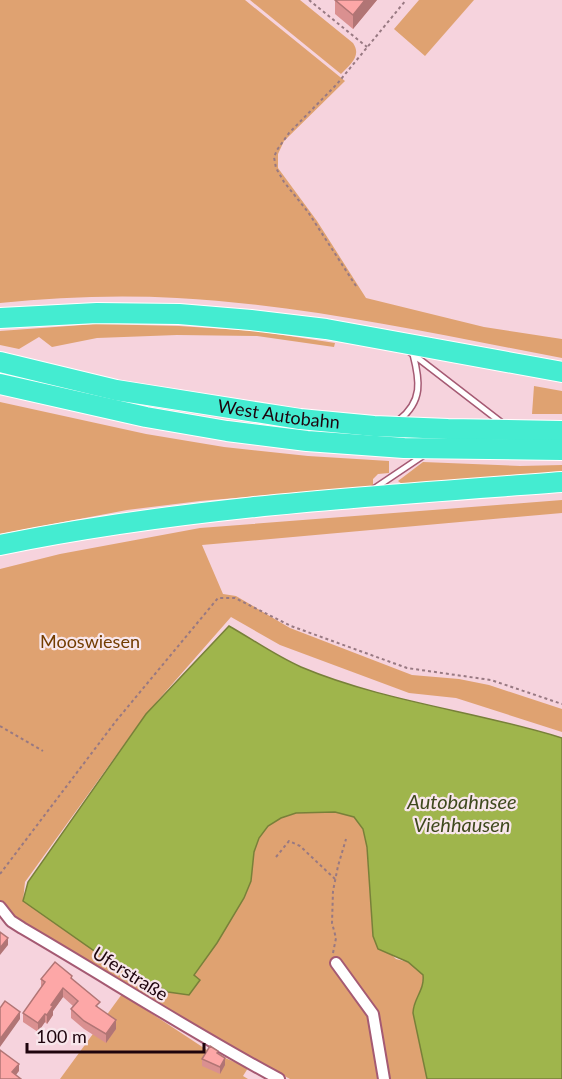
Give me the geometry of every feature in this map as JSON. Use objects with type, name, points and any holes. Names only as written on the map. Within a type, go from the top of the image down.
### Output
[{"type":"highway","points":[[0,318],[97,314],[179,314],[326,329],[562,372]]},
{"type":"highway","name":"West Autobahn","points":[[0,362],[151,397],[300,419],[386,426],[562,430]]},
{"type":"highway","name":"West Autobahn","points":[[0,384],[135,415],[227,431],[307,441],[434,448],[562,450]]},
{"type":"highway","points":[[0,545],[108,524],[202,512],[562,482]]},
{"type":"street","name":"Uferstraße","points":[[0,907],[11,921],[22,928],[234,1056],[279,1079]]},
{"type":"street","points":[[336,963],[373,1014],[384,1079]]},
{"type":"lane","points":[[396,342],[511,430]]},
{"type":"lane","points":[[386,426],[396,423],[409,412],[417,397],[418,375],[413,354]]},
{"type":"lane","points":[[358,499],[434,448]]},
{"type":"path","points":[[309,0],[367,47]]},
{"type":"path","points":[[356,286],[308,212],[284,182],[276,168],[274,157],[289,134],[336,84],[406,0]]},
{"type":"path","points":[[0,874],[116,721],[218,598],[235,598],[291,626],[408,668],[491,680],[562,704]]},
{"type":"path","points":[[0,726],[43,751]]},
{"type":"path","points":[[336,963],[333,955],[336,938],[332,913],[336,879],[346,839]]},
{"type":"path","points":[[276,857],[289,841],[300,846],[336,879]]},
{"type":"green space","points":[[0,0],[245,0],[345,81],[284,141],[278,154],[278,168],[317,221],[366,298],[484,327],[562,339],[562,358],[322,314],[225,302],[155,297],[110,297],[0,303]]},
{"type":"green space","points":[[250,0],[300,0],[353,43],[356,52],[354,60],[341,74]]},
{"type":"green space","points":[[419,0],[474,0],[425,56],[394,29]]},
{"type":"green space","points":[[96,324],[257,331],[335,343],[334,347],[257,336],[177,335],[97,338],[52,347],[39,337],[19,349],[0,345],[0,331]]},
{"type":"green space","points":[[534,386],[562,391],[562,414],[532,414]]},
{"type":"green space","points":[[0,402],[146,434],[224,447],[308,456],[389,461],[389,473],[378,474],[373,479],[373,486],[200,501],[127,510],[0,534]]},
{"type":"green space","points":[[423,462],[520,466],[562,465],[562,475],[406,487],[398,481]]},
{"type":"green space","name":"Mooswiesen","points":[[562,500],[562,513],[202,545],[223,594],[236,596],[290,628],[412,675],[459,679],[489,685],[562,709],[562,732],[456,698],[409,693],[280,645],[231,617],[146,714],[25,882],[23,901],[194,975],[217,943],[244,898],[251,881],[254,852],[259,838],[268,826],[296,813],[335,812],[354,817],[363,829],[367,847],[373,936],[396,959],[408,962],[423,974],[413,1013],[427,1079],[290,1079],[146,999],[20,922],[4,906],[0,909],[0,569],[60,554],[200,528]]},
{"type":"green space","points":[[122,994],[207,1050],[248,1068],[243,1076],[248,1079],[60,1079]]},
{"type":"water","name":"Autobahnsee Viehhausen","points":[[229,626],[292,663],[333,679],[397,698],[497,720],[562,738],[562,1079],[427,1079],[413,1013],[423,975],[408,962],[378,949],[373,936],[367,847],[363,829],[354,817],[335,812],[296,813],[268,826],[259,838],[254,852],[251,881],[244,898],[217,943],[194,975],[200,980],[189,995],[168,992],[93,950],[23,901],[28,882],[146,714]]},
{"type":"building","points":[[335,0],[365,0],[353,15]]},
{"type":"building","points":[[0,932],[8,938],[0,948]]},
{"type":"building","points":[[55,962],[100,1002],[96,1006],[116,1020],[106,1034],[84,1021],[71,1009],[78,1001],[63,988],[47,1015],[45,1014],[38,1023],[23,1013],[45,982],[41,979]]},
{"type":"building","points":[[5,1001],[20,1012],[0,1039],[0,1008]]},
{"type":"building","points":[[210,1046],[225,1058],[220,1067],[202,1059]]},
{"type":"building","points":[[0,1050],[19,1064],[12,1072],[21,1079],[0,1079]]}]
